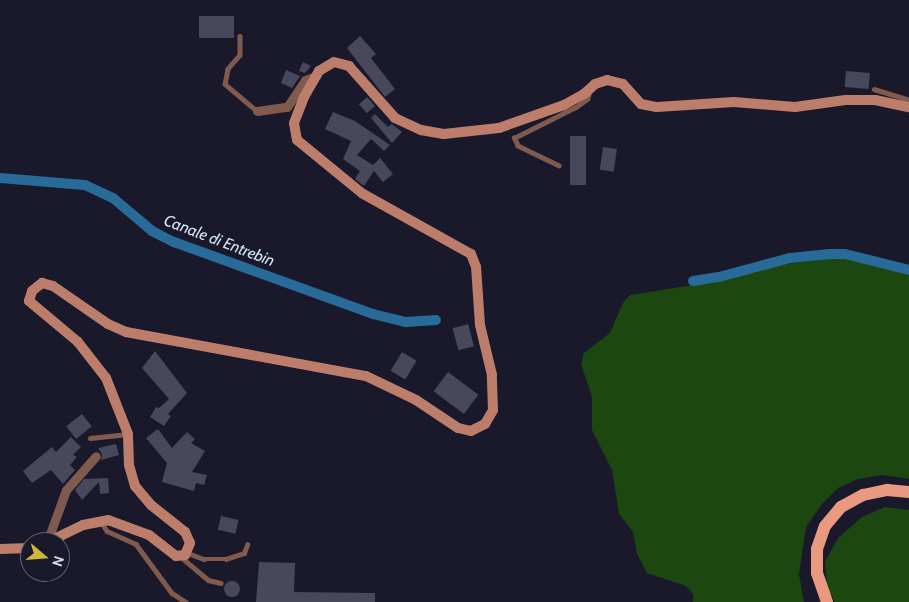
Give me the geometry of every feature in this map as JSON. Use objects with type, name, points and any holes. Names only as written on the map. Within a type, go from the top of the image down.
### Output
[{"type":"main road","points":[[827,602],[820,584],[816,549],[825,526],[841,507],[863,494],[887,490],[909,492]]},
{"type":"street","points":[[257,110],[287,107],[305,80],[316,76],[334,62],[349,66],[395,118],[421,130],[444,134],[499,128],[564,105],[607,80],[623,84],[642,104],[657,107],[734,102],[795,107],[855,100],[909,107]]},
{"type":"street","points":[[68,532],[83,525],[100,521],[136,528],[171,554],[184,554],[190,543],[185,532],[151,505],[135,486],[129,465],[128,434],[106,378],[93,359],[29,301],[32,290],[42,283],[53,286],[108,324],[126,332],[366,376],[416,400],[458,428],[471,431],[485,424],[493,410],[492,375],[480,325],[476,267],[471,254],[363,194],[297,140],[294,123],[316,76]]},
{"type":"street","points":[[51,532],[66,490],[96,456]]},
{"type":"street","points":[[0,549],[20,548]]},
{"type":"lane","points":[[240,36],[240,55],[228,69],[225,84],[257,110]]},
{"type":"lane","points":[[559,166],[518,146],[514,138],[576,107],[587,99],[589,89]]},
{"type":"lane","points":[[874,89],[909,100]]},
{"type":"lane","points":[[90,438],[128,434]]},
{"type":"lane","points":[[100,521],[107,531],[136,544],[172,593],[186,602]]},
{"type":"lane","points":[[184,554],[204,559],[226,559],[244,554],[247,545]]},
{"type":"lane","points":[[184,554],[208,580],[221,583]]},
{"type":"green space","points":[[843,256],[909,272],[909,479],[881,475],[858,479],[838,488],[822,504],[806,527],[799,574],[804,602],[693,602],[693,594],[686,586],[647,573],[637,554],[633,532],[619,514],[612,470],[592,430],[592,397],[581,364],[584,353],[610,333],[623,303],[630,295],[712,282],[767,267]]},
{"type":"green space","points":[[885,507],[909,510],[909,602],[835,602],[827,587],[825,562],[838,538],[862,517]]},
{"type":"building","points":[[199,16],[234,16],[234,38],[199,38]]},
{"type":"building","points":[[360,36],[376,54],[371,58],[395,89],[385,97],[347,48]]},
{"type":"building","points":[[303,62],[311,66],[305,73],[299,71]]},
{"type":"building","points":[[286,70],[300,76],[292,88],[281,83]]},
{"type":"building","points":[[846,71],[870,73],[869,89],[845,87]]},
{"type":"building","points":[[367,97],[375,106],[367,113],[359,104]]},
{"type":"building","points":[[333,112],[355,121],[390,145],[384,151],[371,139],[357,155],[373,165],[380,158],[393,174],[383,182],[374,171],[364,186],[355,179],[360,171],[343,159],[351,141],[325,129]]},
{"type":"building","points":[[375,114],[388,127],[392,124],[402,132],[392,143],[371,118]]},
{"type":"building","points":[[570,136],[586,136],[586,185],[570,185]]},
{"type":"building","points":[[603,147],[617,149],[614,172],[600,170]]},
{"type":"building","points":[[468,324],[474,346],[458,350],[453,328]]},
{"type":"building","points":[[155,351],[187,393],[168,414],[171,416],[164,426],[150,417],[156,407],[159,408],[169,399],[142,368]]},
{"type":"building","points":[[402,352],[417,361],[405,380],[391,371]]},
{"type":"building","points":[[448,372],[478,395],[464,414],[434,391]]},
{"type":"building","points":[[82,414],[92,427],[76,439],[66,426]]},
{"type":"building","points":[[158,429],[172,448],[187,432],[195,439],[191,443],[205,451],[192,472],[207,475],[204,485],[196,483],[194,491],[162,482],[167,463],[146,438]]},
{"type":"building","points":[[71,437],[81,447],[73,455],[77,457],[70,465],[75,470],[63,484],[51,470],[32,483],[23,471],[52,447],[56,452]]},
{"type":"building","points":[[116,444],[119,455],[101,460],[102,454],[98,448]]},
{"type":"building","points":[[108,478],[109,493],[100,494],[99,482],[82,500],[75,490],[84,479]]},
{"type":"building","points":[[221,516],[239,520],[235,534],[218,530]]},
{"type":"building","points":[[259,562],[295,563],[294,592],[375,593],[375,602],[256,602]]},
{"type":"building","points":[[229,581],[235,581],[240,586],[238,595],[229,597],[224,592],[224,586]]},
{"type":"waterway","name":"Canale di Entrebin","points":[[0,178],[85,185],[113,198],[152,231],[174,242],[373,314],[406,322],[436,320]]},
{"type":"waterway","name":"Canale di Entrebin","points":[[693,281],[719,277],[790,258],[830,254],[845,254],[909,270]]}]
